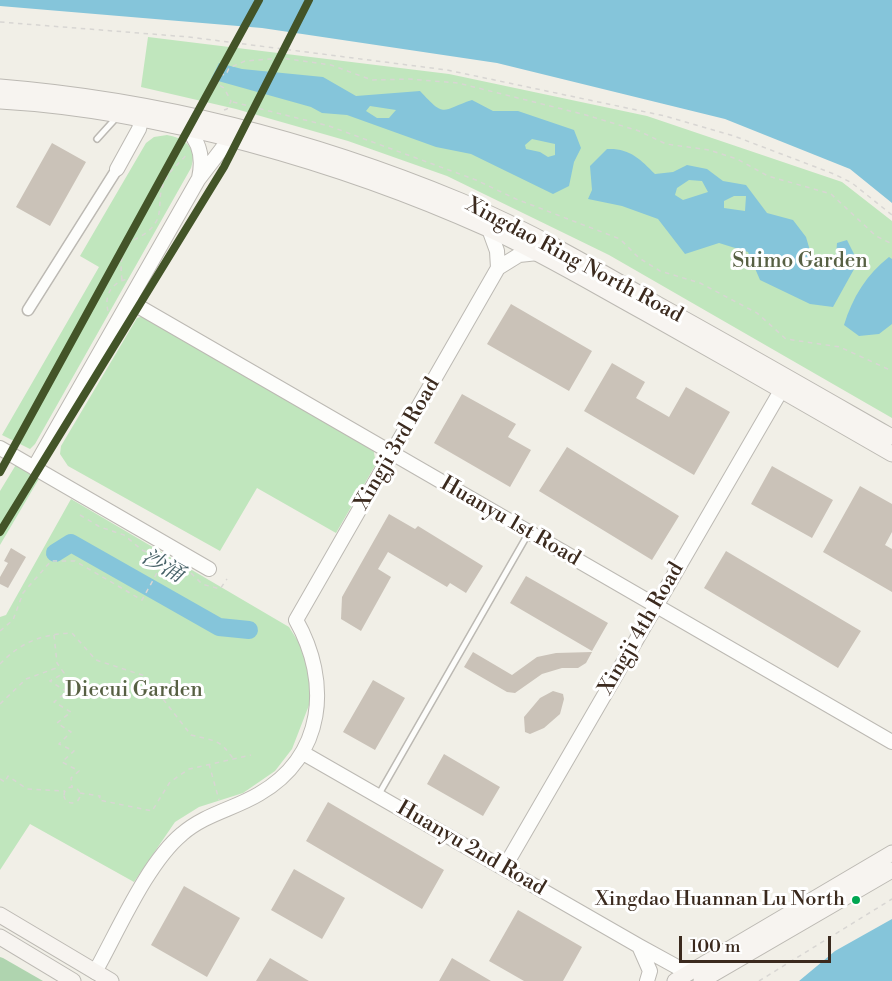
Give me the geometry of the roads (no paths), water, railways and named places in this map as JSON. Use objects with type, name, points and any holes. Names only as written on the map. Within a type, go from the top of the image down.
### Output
[{"type":"main road","name":"Xingdao Ring North Road","points":[[0,87],[139,110],[206,118],[275,136],[362,163],[462,202],[583,261],[785,384]]},
{"type":"main road","name":"Xingdao Ring North Road","points":[[0,101],[118,116],[139,110],[187,130],[235,141],[369,182],[489,229],[785,384]]},
{"type":"main road","points":[[785,384],[892,437]]},
{"type":"main road","points":[[785,384],[892,454]]},
{"type":"main road","points":[[697,975],[892,853]]},
{"type":"main road","points":[[675,981],[697,975],[892,870]]},
{"type":"main road","points":[[0,915],[111,981]]},
{"type":"main road","points":[[0,937],[73,981]]},
{"type":"main road","points":[[0,945],[51,968]]},
{"type":"street","points":[[28,310],[117,169],[139,110]]},
{"type":"street","points":[[187,130],[193,136],[200,153],[198,180]]},
{"type":"street","points":[[34,468],[198,180],[224,146],[235,141]]},
{"type":"street","points":[[489,229],[498,251],[498,268]]},
{"type":"street","points":[[498,268],[519,255],[538,253]]},
{"type":"street","name":"Xingji 3rd Road","points":[[303,753],[314,718],[318,685],[311,648],[296,620],[498,268]]},
{"type":"street","name":"Huanyu 1st Road","points":[[129,301],[892,742]]},
{"type":"street","name":"Xingji 4th Road","points":[[504,868],[785,384]]},
{"type":"street","points":[[0,448],[209,569]]},
{"type":"street","points":[[95,972],[160,857],[183,833],[222,810],[256,796],[275,784],[303,753]]},
{"type":"street","name":"Huanyu 2nd Road","points":[[303,753],[639,946],[697,975]]},
{"type":"street","points":[[639,946],[650,971],[647,981]]},
{"type":"lane","points":[[97,139],[118,116]]},
{"type":"lane","points":[[377,796],[528,532]]},
{"type":"water","points":[[0,0],[892,0],[892,203],[850,169],[725,119],[497,63],[262,28],[0,6]]},
{"type":"water","points":[[219,63],[242,69],[323,77],[356,96],[420,91],[435,106],[444,110],[472,100],[493,111],[518,111],[574,130],[581,148],[574,162],[569,186],[553,194],[471,154],[436,147],[347,115],[322,113],[311,107],[211,79]],"holes":[[[370,106],[396,110],[389,118],[377,118],[366,111]],[[532,139],[555,144],[555,155],[548,157],[540,152],[526,149],[525,145]]]},
{"type":"water","points":[[607,149],[615,149],[634,156],[655,174],[673,172],[687,165],[707,169],[723,181],[746,185],[767,213],[793,220],[806,237],[811,254],[823,266],[836,256],[837,243],[847,240],[858,262],[833,307],[810,304],[760,280],[748,252],[719,243],[685,254],[658,219],[622,206],[588,199],[592,190],[590,166]],"holes":[[[689,180],[702,181],[708,192],[683,200],[675,195],[677,188]],[[734,196],[746,196],[745,211],[724,208],[724,201]]]},
{"type":"water","points":[[889,257],[892,259],[892,324],[879,334],[859,336],[844,325],[847,315],[867,279]]},
{"type":"water","points":[[892,919],[892,981],[799,981],[835,951]]},
{"type":"waterway","name":"沙涌","points":[[55,553],[71,543],[219,627],[249,630]]},
{"type":"place","name":"Xingdao Huannan Lu North","points":[[856,900]]},
{"type":"park label","name":"Suimo Garden","points":[[800,262]]},
{"type":"park label","name":"Diecui Garden","points":[[134,691]]}]
